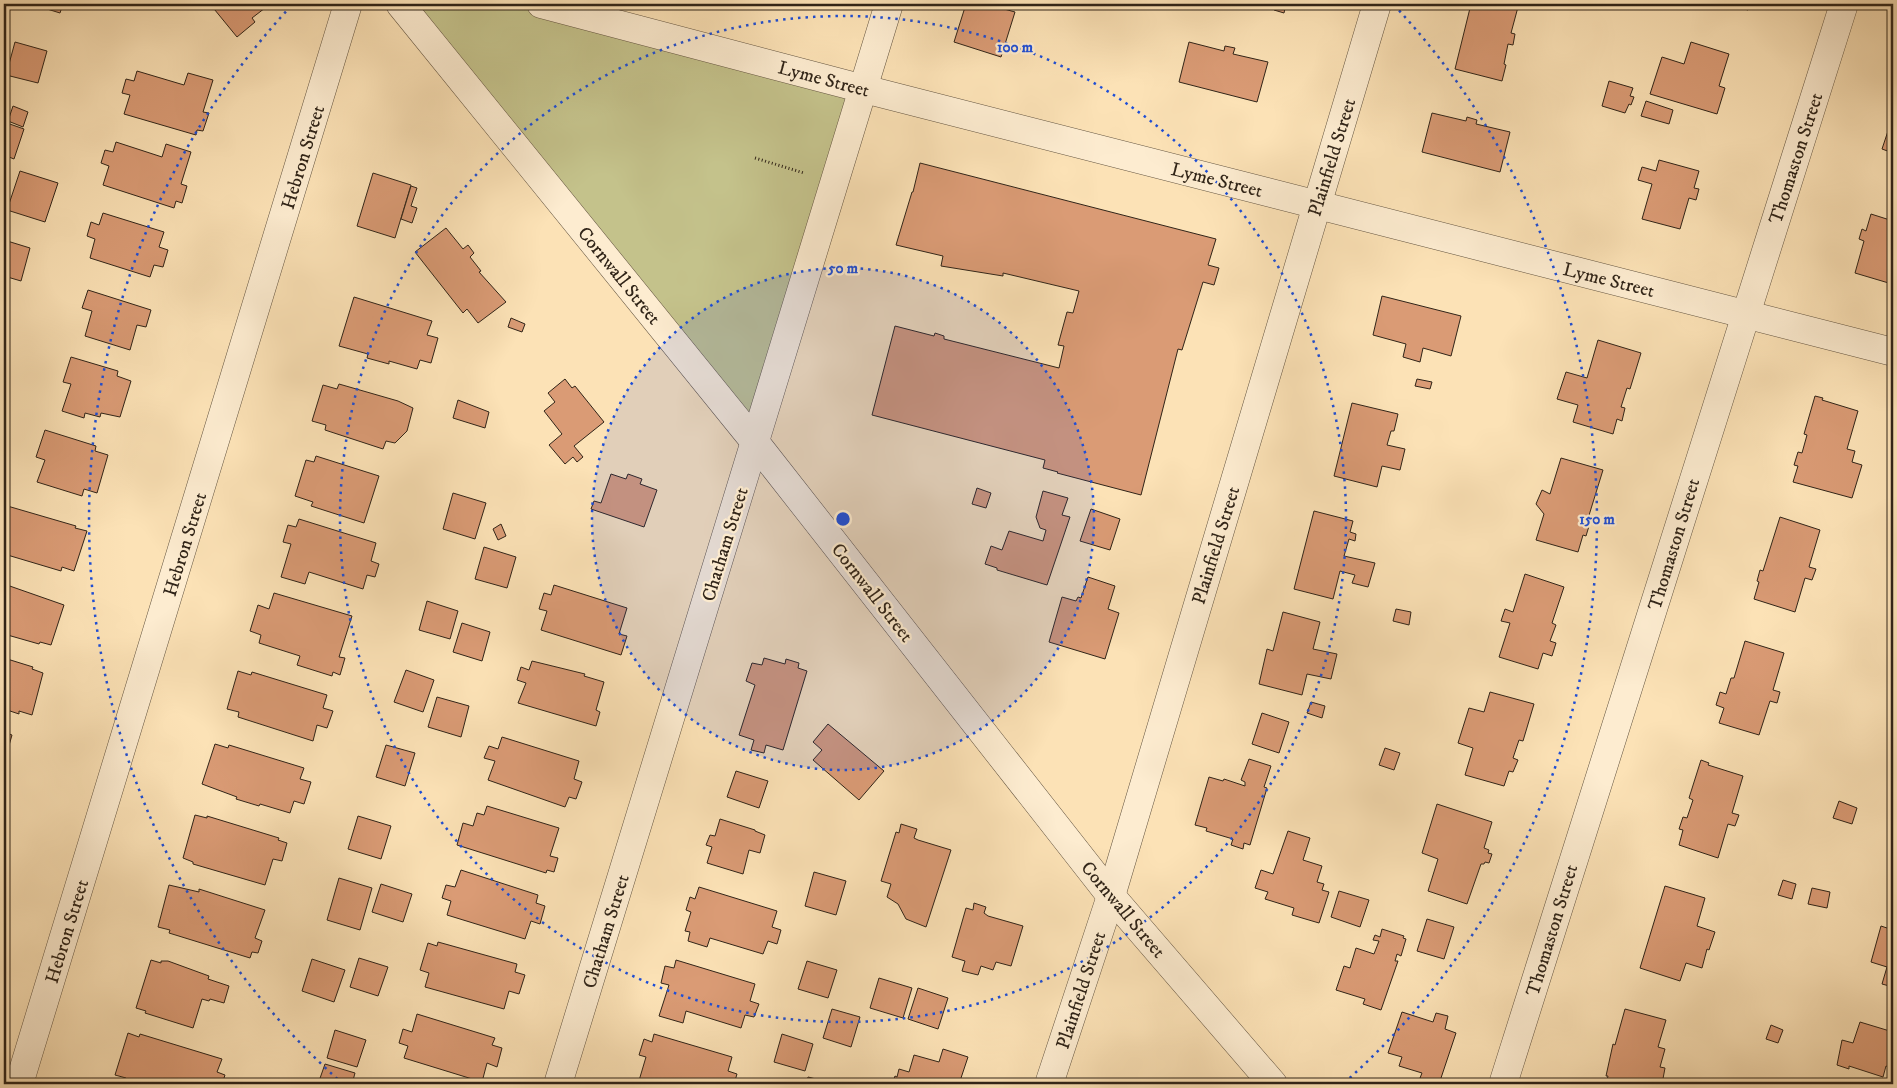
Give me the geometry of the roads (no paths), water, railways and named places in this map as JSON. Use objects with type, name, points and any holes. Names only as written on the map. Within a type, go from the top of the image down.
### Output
[{"type":"street","name":"Hebron Street","points":[[19,1084],[348,4]]},
{"type":"street","name":"Cornwall Street","points":[[400,4],[755,442],[1111,896],[1273,1084]]},
{"type":"street","name":"Lyme Street","points":[[541,4],[864,89],[1893,352]]},
{"type":"street","name":"Chatham Street","points":[[558,1084],[889,4]]},
{"type":"street","name":"Plainfield Street","points":[[1049,1084],[1111,896],[1377,4]]},
{"type":"street","name":"Thomaston Street","points":[[1503,1084],[1844,4]]}]
